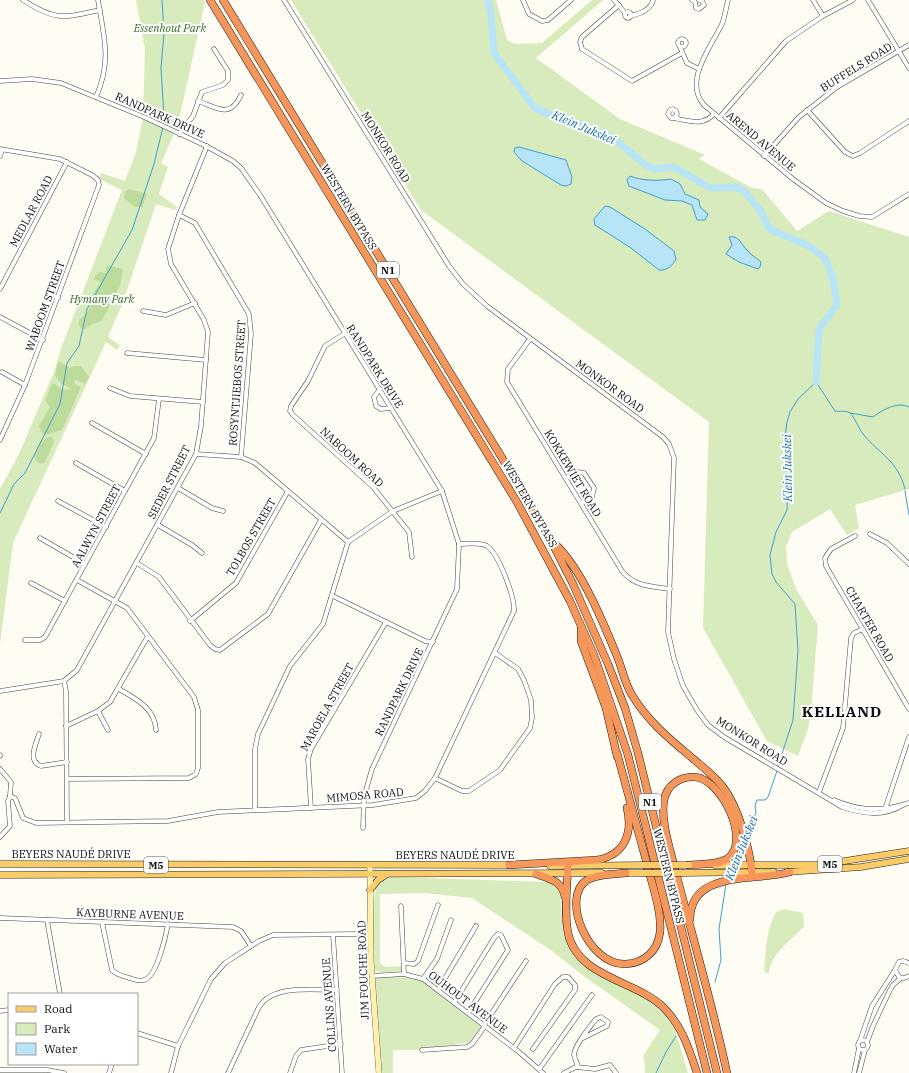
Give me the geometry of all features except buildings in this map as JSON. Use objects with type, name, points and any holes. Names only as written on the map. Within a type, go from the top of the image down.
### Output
[{"type":"highway","name":"WESTERN BYPASS","points":[[210,0],[517,502],[556,571],[603,680],[628,755],[707,1073]]},
{"type":"highway","name":"WESTERN BYPASS","points":[[223,0],[551,541],[592,626],[608,664],[632,730],[717,1073]]},
{"type":"highway","points":[[551,541],[565,555],[591,599],[617,656],[631,694],[662,733],[716,779],[727,792],[736,813],[751,869]]},
{"type":"highway","points":[[509,865],[597,860],[610,856],[619,851],[627,840],[630,826],[616,753],[606,708],[581,641],[581,626]]},
{"type":"highway","points":[[616,753],[651,880],[660,924],[657,944],[650,955],[639,961],[623,964],[611,961],[590,946],[580,926],[577,902],[579,893],[588,880],[597,877],[626,873]]},
{"type":"highway","points":[[689,865],[725,860],[731,855],[737,845],[734,828],[721,794],[704,780],[694,777],[683,778],[670,787],[664,801],[665,824],[692,935],[709,994],[726,1073]]},
{"type":"highway","points":[[568,870],[568,934],[580,956],[599,971],[639,990],[661,1006],[674,1019],[681,1031],[696,1073]]},
{"type":"highway","points":[[692,935],[692,908],[697,897],[706,887],[720,882],[778,876],[790,872]]},
{"type":"highway","points":[[536,874],[552,879],[560,885],[564,892],[567,910]]},
{"type":"main road","name":"BEYERS NAUDÉ DRIVE","points":[[0,864],[509,865],[626,873],[683,873],[819,865],[860,860],[909,851]]},
{"type":"main road","name":"BEYERS NAUDÉ DRIVE","points":[[0,875],[370,873],[536,874],[568,870],[689,865],[790,872],[862,868],[909,859]]},
{"type":"main road","points":[[370,890],[378,880],[387,874]]},
{"type":"street","points":[[23,0],[42,12],[53,16],[77,15],[100,10]]},
{"type":"street","points":[[96,97],[104,74],[107,57],[106,42],[98,0]]},
{"type":"street","name":"MONKOR ROAD","points":[[284,0],[452,270],[478,299],[658,433],[669,444],[674,458],[670,589],[667,617],[671,647],[683,686],[692,704],[701,716],[717,732],[842,807],[866,813],[885,812],[909,803]]},
{"type":"street","points":[[523,0],[529,14],[542,21],[548,20],[571,0]]},
{"type":"street","points":[[614,0],[625,13],[626,17],[646,10],[651,5],[653,0]]},
{"type":"street","name":"AREND AVENUE","points":[[728,0],[722,22],[699,69],[696,86],[698,96],[702,103],[764,156],[826,203],[859,216],[875,216],[909,194]]},
{"type":"street","points":[[813,0],[823,16]]},
{"type":"street","points":[[719,118],[782,45],[823,16],[853,0]]},
{"type":"street","points":[[868,0],[909,68]]},
{"type":"street","points":[[619,5],[582,37],[580,42],[582,48],[632,81],[682,53]]},
{"type":"street","name":"BUFFELS ROAD","points":[[764,156],[807,110],[837,87],[909,45]]},
{"type":"street","points":[[680,47],[687,63],[699,69]]},
{"type":"street","points":[[179,134],[193,116],[202,92],[223,85],[230,78],[228,71],[214,49]]},
{"type":"street","name":"RANDPARK DRIVE","points":[[0,81],[21,79],[48,80],[71,86],[166,127],[207,146],[233,161],[250,181],[442,491],[459,544],[457,589],[372,769],[364,806],[363,828]]},
{"type":"street","points":[[198,101],[223,110],[228,110],[237,105],[241,95]]},
{"type":"street","points":[[807,110],[845,152],[854,156],[909,121]]},
{"type":"street","points":[[675,118],[696,123],[706,120],[714,114]]},
{"type":"street","name":"SEDER STREET","points":[[64,681],[81,664],[196,454],[203,402],[207,328],[174,270],[168,254],[169,242],[207,146]]},
{"type":"street","points":[[0,156],[1,149],[54,158],[67,162]]},
{"type":"street","name":"WABOOM STREET","points":[[0,440],[25,385],[43,340],[98,188],[99,182],[96,177],[67,162]]},
{"type":"street","name":"MEDLAR ROAD","points":[[1,287],[67,162]]},
{"type":"street","name":"ROSYNTJIEBOS STREET","points":[[179,215],[195,223],[250,316],[251,334],[241,457]]},
{"type":"street","points":[[47,293],[58,298]]},
{"type":"street","points":[[143,311],[166,315],[194,304]]},
{"type":"street","points":[[0,317],[43,340]]},
{"type":"street","name":"NABOOM ROAD","points":[[344,334],[325,346],[308,381],[291,406],[290,411],[364,478],[393,511],[409,532],[412,558]]},
{"type":"street","name":"KOKKEWIET ROAD","points":[[530,339],[508,369],[507,382],[627,577],[639,585],[670,589]]},
{"type":"street","points":[[127,353],[206,360]]},
{"type":"street","points":[[2,372],[25,385]]},
{"type":"street","points":[[110,388],[126,396],[203,402]]},
{"type":"street","points":[[380,389],[374,397],[376,406],[381,408],[391,408]]},
{"type":"street","name":"AALWYN STREET","points":[[25,640],[40,640],[45,637],[77,580],[146,454],[155,434],[159,399]]},
{"type":"street","points":[[92,423],[146,454]]},
{"type":"street","points":[[196,454],[241,457],[255,463],[348,542]]},
{"type":"street","points":[[76,463],[125,491]]},
{"type":"street","points":[[566,478],[578,472],[584,473],[594,488],[592,497],[581,503]]},
{"type":"street","points":[[178,488],[212,508],[223,511]]},
{"type":"street","name":"TOLBOS STREET","points":[[190,621],[234,585],[288,491]]},
{"type":"street","points":[[255,810],[255,749],[258,734],[290,666],[323,624],[333,596],[348,542],[393,511],[442,491]]},
{"type":"street","points":[[58,501],[106,527]]},
{"type":"street","points":[[137,563],[157,575],[210,646],[218,650],[223,649],[263,620],[274,606],[321,520]]},
{"type":"street","points":[[158,525],[192,545],[202,553]]},
{"type":"street","points":[[870,534],[887,543],[909,564]]},
{"type":"street","name":"CHARTER ROAD","points":[[856,536],[831,549],[825,558],[826,566],[909,709]]},
{"type":"street","points":[[40,538],[85,564]]},
{"type":"street","name":"MIMOSA ROAD","points":[[10,796],[13,796],[21,816],[26,821],[36,823],[168,821],[218,812],[364,806],[416,798],[425,791],[435,778],[514,611],[508,587],[499,565],[488,547],[480,544],[459,544]]},
{"type":"street","points":[[67,779],[189,778],[197,771],[198,710],[196,701],[130,611],[116,601],[77,580]]},
{"type":"street","points":[[31,583],[65,601]]},
{"type":"street","points":[[333,596],[425,641],[433,642]]},
{"type":"street","name":"MAROELA STREET","points":[[311,808],[308,759],[311,749],[386,622]]},
{"type":"street","points":[[819,792],[843,728],[851,638],[854,633],[862,629]]},
{"type":"street","points":[[66,726],[98,711],[110,702],[119,689],[148,636]]},
{"type":"street","points":[[435,778],[462,791],[469,791],[500,770],[530,728],[532,721],[531,700],[524,680],[518,670],[495,653]]},
{"type":"street","points":[[0,691],[64,681],[67,762],[67,822]]},
{"type":"street","points":[[119,689],[145,706],[154,719],[156,730]]},
{"type":"street","points":[[98,711],[108,730]]},
{"type":"street","points":[[39,734],[33,757],[34,761],[41,766],[67,762]]},
{"type":"street","points":[[885,809],[909,736]]},
{"type":"street","points":[[0,769],[11,782],[8,801],[10,826],[0,837]]},
{"type":"street","name":"MONKOR ROAD","points":[[828,798],[861,809],[885,809],[903,805]]},
{"type":"street","name":"JIM FOUCHE ROAD","points":[[370,865],[372,976],[378,1073]]},
{"type":"street","points":[[404,963],[414,964],[418,961],[438,905]]},
{"type":"street","points":[[401,906],[404,974]]},
{"type":"street","name":"KAYBURNE AVENUE","points":[[0,918],[233,927],[241,931],[251,946]]},
{"type":"street","points":[[47,920],[60,993]]},
{"type":"street","points":[[423,979],[437,960],[451,920]]},
{"type":"street","points":[[102,922],[112,970],[123,976],[141,980],[148,977],[158,960],[164,943],[168,924]]},
{"type":"street","points":[[438,990],[476,926]]},
{"type":"street","points":[[171,1073],[178,1046],[214,973],[225,964],[251,946],[273,935],[357,934]]},
{"type":"street","points":[[454,1003],[494,938],[498,934],[501,935],[508,950],[468,1013]]},
{"type":"street","name":"COLLINS AVENUE","points":[[333,935],[342,1073]]},
{"type":"street","points":[[422,1050],[467,1047],[472,1044],[526,961]]},
{"type":"street","points":[[854,1073],[859,1048],[858,1044],[872,1006],[895,970],[897,964],[908,961]]},
{"type":"street","points":[[895,970],[897,975],[901,978]]},
{"type":"street","name":"OUHOUT AVENUE","points":[[372,976],[404,974],[423,979],[540,1068],[543,1073]]},
{"type":"street","points":[[859,1073],[865,1050],[868,1046],[867,1042],[871,1030],[890,990],[901,978],[909,976]]},
{"type":"street","points":[[514,1048],[555,984],[562,977],[568,978],[576,985],[575,990],[533,1049]]},
{"type":"street","points":[[228,1073],[259,1007],[265,1000],[286,991],[337,990]]},
{"type":"street","points":[[540,1068],[592,995]]},
{"type":"street","points":[[578,1067],[574,1054],[583,1038],[598,1017],[601,1017],[608,1022],[606,1028],[583,1038]]},
{"type":"street","points":[[138,1033],[178,1046]]},
{"type":"street","points":[[860,1041],[864,1040],[867,1042]]},
{"type":"street","points":[[290,1073],[296,1056],[301,1050],[341,1044]]},
{"type":"street","points":[[859,1048],[865,1050]]},
{"type":"street","points":[[564,1073],[578,1067],[599,1069],[610,1065],[616,1073]]},
{"type":"street","points":[[0,1070],[47,1070],[64,1073]]},
{"type":"green space","name":"Hymany Park","points":[[136,0],[204,0],[205,2],[181,111],[175,132],[161,163],[168,167],[159,194],[177,207],[175,210],[156,204],[122,305],[108,337],[120,345],[117,350],[106,342],[13,543],[0,644],[0,489],[19,454],[54,372],[62,346],[122,190],[99,179],[101,173],[125,181],[136,152],[143,117],[145,49]]},
{"type":"green space","points":[[291,0],[496,0],[507,40],[514,44],[542,43],[592,0],[603,0],[536,58],[620,119],[705,155],[699,159],[752,188],[762,189],[797,231],[829,211],[909,237],[909,489],[855,505],[859,528],[847,535],[830,509],[792,532],[786,547],[787,564],[796,589],[818,625],[811,710],[808,729],[798,756],[767,741],[703,628],[709,422],[421,210]]},
{"type":"green space","points":[[129,189],[147,194],[142,207],[135,207],[124,198],[125,192]]},
{"type":"green space","points":[[107,265],[123,269],[120,286],[101,322],[94,323],[83,330],[79,326],[79,320],[90,308],[90,298],[101,282],[94,280],[95,276],[99,272],[105,273]]},
{"type":"green space","points":[[58,361],[70,368],[74,366],[81,366],[89,377],[85,384],[74,379],[75,384],[81,387],[62,430],[46,435],[42,433],[39,426],[50,407],[45,400],[52,384],[54,383],[62,390],[72,389],[60,383],[55,376]]},
{"type":"green space","points":[[47,437],[52,437],[54,441],[45,462],[41,464],[37,462],[34,457],[42,441]]},
{"type":"green space","points":[[390,877],[552,882],[560,890],[563,932],[571,952],[581,964],[644,997],[666,1016],[675,1030],[688,1073],[645,1073],[643,1056],[660,1030],[585,977],[552,951],[472,898],[425,893],[380,894],[380,963],[386,967],[401,966],[402,971],[381,973],[375,970],[373,953],[373,927],[375,892],[379,882]]},
{"type":"green space","points":[[785,909],[803,913],[804,926],[777,953],[770,966],[769,973],[766,973],[764,970],[765,955],[770,926],[776,912]]},
{"type":"green space","points":[[372,975],[425,979],[486,1025],[471,1042],[422,1050],[393,1050],[393,1073],[378,1073]]},
{"type":"water","points":[[519,147],[566,160],[572,177],[571,184],[566,186],[561,185],[522,161],[514,152],[515,148]]},
{"type":"water","points":[[630,176],[650,180],[671,179],[680,184],[685,194],[699,200],[700,207],[708,214],[705,220],[697,220],[692,205],[682,201],[665,200],[629,186],[627,180]]},
{"type":"water","points":[[605,206],[610,207],[645,229],[674,251],[676,259],[673,263],[667,269],[659,270],[631,248],[595,225],[594,219]]},
{"type":"water","points":[[729,237],[737,238],[749,253],[761,262],[758,269],[739,262],[726,254],[732,245]]},
{"type":"waterway","points":[[162,0],[164,33],[161,68],[164,117]]},
{"type":"waterway","name":"Klein Jukskei","points":[[488,0],[491,15],[494,53],[534,107],[546,113],[612,137],[647,166],[655,169],[667,167],[676,168],[710,188],[736,187],[744,191],[760,210],[771,230],[807,245],[825,258],[833,278],[837,305],[819,329],[816,382]]},
{"type":"waterway","points":[[163,124],[164,120]]},
{"type":"waterway","points":[[0,513],[14,484],[25,473],[60,404],[67,363],[79,346],[87,309],[132,230],[154,164],[163,127]]},
{"type":"waterway","name":"Klein Jukskei","points":[[778,766],[793,720],[798,651],[795,604],[776,582],[772,574],[770,555],[776,532],[787,510],[789,459],[785,436],[790,412],[798,399],[816,382],[835,411],[850,413],[863,434],[893,464],[902,479],[905,489]]},
{"type":"waterway","points":[[850,413],[873,417],[890,407],[900,405],[909,407]]},
{"type":"waterway","points":[[905,491],[909,515]]},
{"type":"waterway","name":"Klein Jukskei","points":[[747,833],[756,813],[755,806],[757,800],[765,800],[768,797],[777,771]]},
{"type":"waterway","name":"Klein Jukskei","points":[[735,863],[743,844]]},
{"type":"waterway","name":"Klein Jukskei","points":[[715,982],[721,960],[719,929],[726,884]]},
{"type":"waterway","name":"Klein Jukskei","points":[[656,1073],[676,1036]]},
{"type":"district","name":"KELLAND","points":[[842,711]]},
{"type":"park label","name":"Essenhout Park","points":[[170,28]]}]
